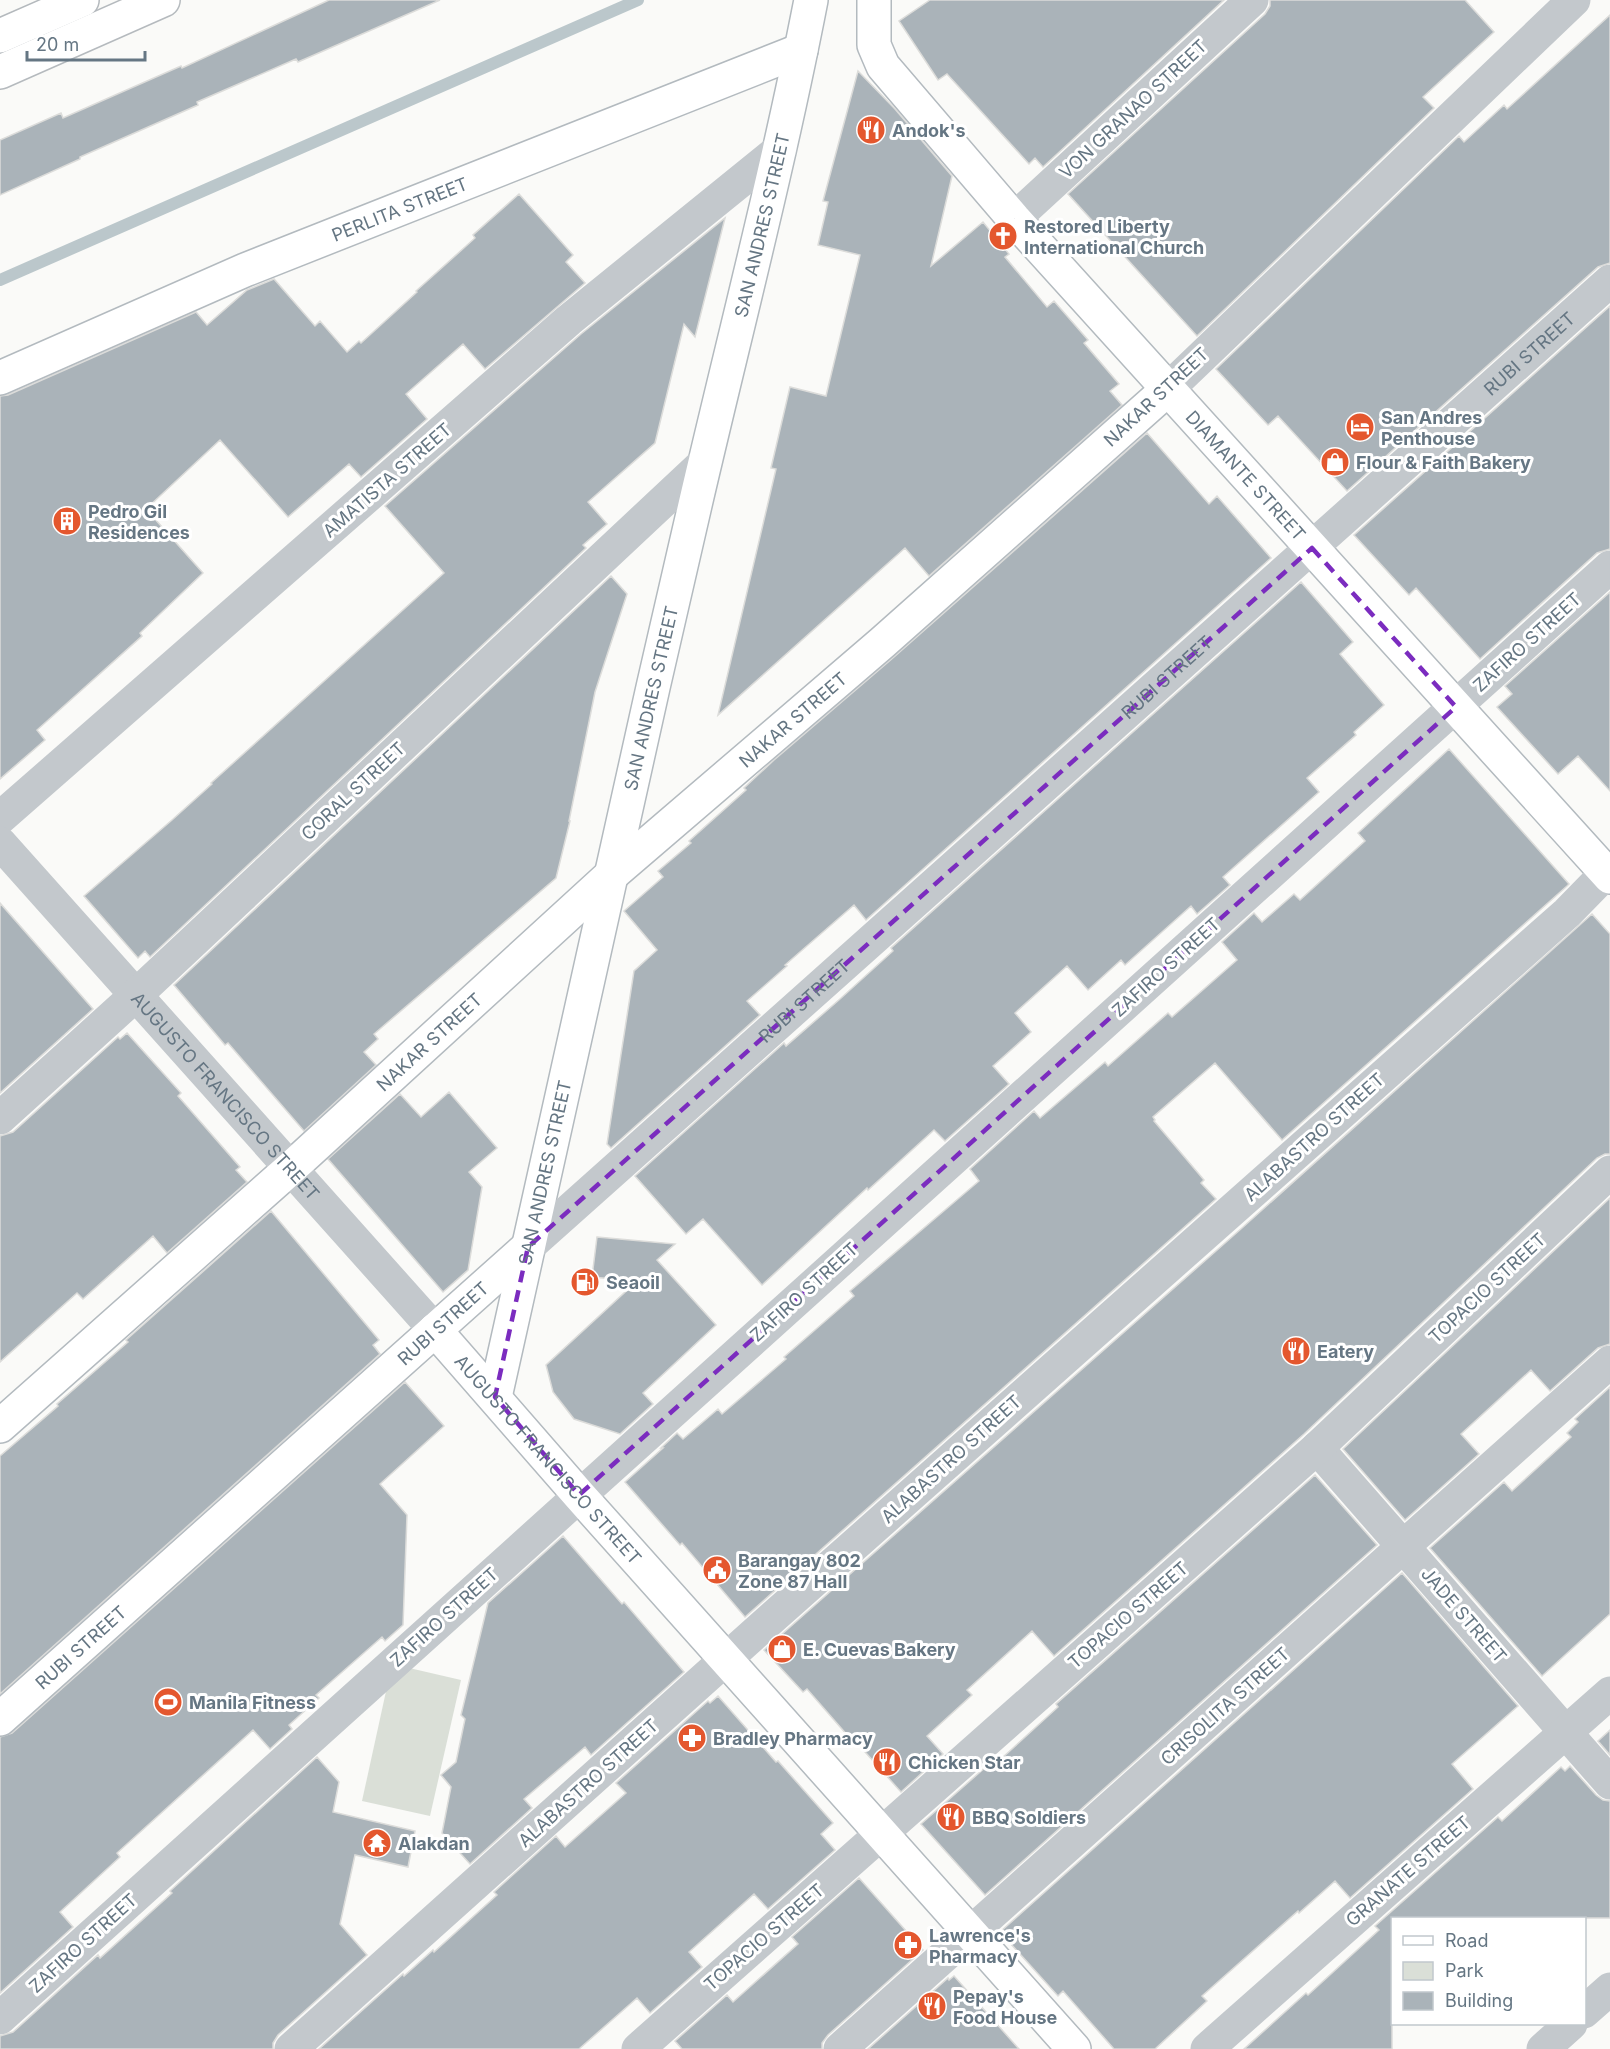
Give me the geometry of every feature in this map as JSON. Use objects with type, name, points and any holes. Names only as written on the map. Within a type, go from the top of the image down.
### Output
[{"type":"main road","points":[[0,36],[82,0]]},
{"type":"main road","points":[[0,72],[163,0]]},
{"type":"main road","name":"SAN ANDRES STREET","points":[[495,1397],[609,877],[780,149],[811,0]]},
{"type":"main road","name":"DIAMANTE STREET","points":[[874,0],[874,45],[883,66],[1014,219],[1608,873]]},
{"type":"main road","name":"PERLITA STREET","points":[[0,378],[245,270],[801,50]]},
{"type":"main road","name":"NAKAR STREET","points":[[0,1426],[291,1168],[609,877],[882,643],[1168,389]]},
{"type":"main road","name":"RUBI STREET","points":[[0,1719],[528,1247]]},
{"type":"main road","name":"AUGUSTO FRANCISCO STREET","points":[[435,1330],[579,1495],[1074,2049]]},
{"type":"street","name":"VON GRANAO STREET","points":[[1014,219],[1252,0]]},
{"type":"street","name":"NAKAR STREET","points":[[1168,389],[1574,0]]},
{"type":"street","name":"AMATISTA STREET","points":[[0,818],[569,320],[780,149]]},
{"type":"street","name":"RUBI STREET","points":[[528,1247],[1610,281]]},
{"type":"street","name":"CORAL STREET","points":[[0,1118],[136,995],[705,462]]},
{"type":"street","name":"ZAFIRO STREET","points":[[0,2018],[1610,567]]},
{"type":"street","name":"AUGUSTO FRANCISCO STREET","points":[[0,843],[435,1330]]},
{"type":"street","name":"ALABASTRO STREET","points":[[291,2049],[726,1659],[1567,913],[1608,873]]},
{"type":"street","name":"TOPACIO STREET","points":[[638,2049],[1317,1448],[1610,1172]]},
{"type":"street","name":"CRISOLITA STREET","points":[[840,2049],[1610,1362]]},
{"type":"street","name":"JADE STREET","points":[[1317,1448],[1610,1783]]},
{"type":"street","name":"GRANATE STREET","points":[[1207,2049],[1610,1693]]},
{"type":"street","points":[[1586,2010],[1610,1989]]},
{"type":"street","points":[[1542,2049],[1570,2025]]},
{"type":"highlighted area","points":[[1312,548],[1456,707],[579,1495],[495,1397],[528,1247]]},
{"type":"green space","points":[[392,1664],[461,1680],[430,1816],[362,1801]]},
{"type":"building","points":[[329,0],[440,0],[298,62],[296,59],[197,102],[198,105],[0,195],[0,140],[61,113],[63,118],[181,66],[182,68]]},
{"type":"building","points":[[930,0],[1224,0],[1043,167],[1035,158],[1029,164],[947,74],[938,80],[899,21]]},
{"type":"building","points":[[1270,0],[1465,0],[1494,32],[1423,97],[1434,108],[1197,336],[1068,194],[1265,14],[1270,6]]},
{"type":"building","points":[[1610,15],[1610,263],[1598,267],[1347,491],[1278,416],[1268,425],[1216,369],[1459,136],[1464,142],[1504,105],[1507,109]]},
{"type":"building","points":[[858,71],[895,109],[952,176],[931,266],[983,222],[1009,254],[1005,257],[1047,307],[1054,301],[1088,340],[1084,343],[1119,384],[1110,391],[1122,405],[929,576],[905,548],[718,715],[776,469],[771,468],[790,387],[826,396],[860,255],[818,245],[828,202],[823,201]]},
{"type":"building","points":[[519,194],[573,255],[566,262],[585,283],[485,369],[463,344],[406,394],[427,419],[361,477],[349,464],[288,517],[220,440],[146,509],[203,573],[140,633],[142,636],[37,730],[45,740],[0,779],[0,396],[8,395],[196,312],[207,325],[247,290],[274,279],[315,326],[320,321],[347,352],[359,341],[361,343],[417,292],[475,238],[473,235]]},
{"type":"building","points":[[725,218],[695,337],[684,324],[655,443],[588,502],[607,524],[583,545],[586,548],[150,957],[145,951],[138,958],[84,896],[172,820],[444,573],[385,506],[581,334]]},
{"type":"building","points":[[1610,306],[1610,549],[1597,553],[1480,659],[1416,588],[1409,595],[1354,535]]},
{"type":"building","points":[[1147,433],[1209,504],[1217,496],[1271,558],[866,920],[854,905],[785,965],[787,966],[747,1001],[760,1015],[611,1148],[607,1144],[634,971],[657,950],[624,911],[663,877],[658,871],[691,843],[689,841],[746,790],[744,788],[774,760]]},
{"type":"building","points":[[611,576],[627,594],[595,692],[570,821],[556,878],[374,1034],[378,1039],[364,1052],[376,1065],[304,1131],[228,1043],[225,1045],[174,985]]},
{"type":"building","points":[[1301,582],[1353,642],[1340,654],[1384,705],[1354,732],[1356,735],[1307,778],[1319,792],[1223,877],[1230,885],[1197,914],[1191,906],[1125,965],[1121,960],[1088,990],[1067,966],[1015,1013],[1031,1032],[993,1066],[1009,1084],[945,1141],[934,1130],[762,1285],[703,1219],[686,1234],[635,1176],[784,1043],[786,1046],[840,999],[893,951],[891,948]]},
{"type":"building","points":[[1610,592],[1610,791],[1578,756],[1558,774],[1497,707],[1512,694],[1505,686]]},
{"type":"building","points":[[1449,749],[1569,884],[1282,1140],[1215,1063],[1153,1117],[1204,1180],[1201,1183],[1216,1199],[745,1617],[682,1543],[680,1545],[625,1482],[677,1433],[683,1439],[718,1409],[722,1414],[786,1359],[784,1357],[854,1296],[850,1291],[979,1181],[970,1169],[1034,1111],[1040,1118],[1105,1062],[1108,1066],[1168,1013],[1172,1017],[1237,960],[1222,942],[1254,913],[1262,922],[1294,894],[1300,900],[1365,841],[1358,833]]},
{"type":"building","points":[[0,903],[93,1009],[0,1093]]},
{"type":"building","points":[[1592,914],[1610,934],[1610,1154],[1597,1158],[1304,1434],[1054,1656],[1032,1631],[967,1690],[972,1695],[927,1736],[943,1754],[901,1792],[807,1689],[803,1692],[764,1650],[1242,1228]]},
{"type":"building","points":[[127,1033],[181,1093],[178,1096],[240,1167],[236,1170],[247,1182],[167,1253],[153,1236],[83,1299],[77,1293],[0,1362],[0,1136],[13,1132],[118,1037],[120,1039]]},
{"type":"building","points":[[449,1092],[497,1148],[469,1172],[482,1187],[468,1270],[443,1292],[328,1159],[400,1094],[421,1117]]},
{"type":"building","points":[[1610,1198],[1610,1344],[1598,1348],[1550,1391],[1531,1370],[1461,1434],[1479,1454],[1405,1520],[1343,1449]]},
{"type":"building","points":[[271,1211],[379,1340],[373,1345],[380,1354],[0,1694],[0,1456],[58,1406],[57,1404],[128,1342],[126,1340]]},
{"type":"building","points":[[597,1237],[675,1244],[657,1260],[716,1325],[643,1393],[653,1404],[620,1434],[574,1419],[553,1392],[546,1365],[637,1281],[592,1277]]},
{"type":"building","points":[[405,1382],[444,1426],[380,1484],[407,1515],[403,1625],[385,1641],[382,1637],[316,1695],[319,1698],[289,1725],[292,1729],[270,1749],[253,1730],[117,1853],[120,1857],[60,1912],[73,1927],[0,1993],[0,1737],[12,1733]]},
{"type":"building","points":[[1610,1387],[1610,1614],[1542,1676],[1430,1548],[1504,1482],[1512,1491],[1571,1437],[1567,1433],[1578,1422],[1575,1419]]},
{"type":"building","points":[[1315,1475],[1377,1545],[985,1895],[921,1824],[988,1765],[991,1768],[1058,1707],[1056,1704]]},
{"type":"building","points":[[563,1536],[684,1672],[591,1755],[585,1747],[524,1799],[532,1808],[470,1864],[442,1833],[451,1787],[441,1775],[456,1762],[465,1719],[461,1715],[488,1603]]},
{"type":"building","points":[[1402,1573],[1518,1706],[1452,1764],[1473,1789],[1350,1898],[1335,1881],[1299,1913],[1298,1911],[1202,1996],[1207,2001],[1155,2049],[1114,2049],[1063,1991],[1058,1996],[1000,1932]]},
{"type":"building","points":[[718,1696],[833,1823],[821,1834],[835,1850],[768,1909],[754,1894],[689,1952],[702,1967],[650,2013],[637,1998],[579,2049],[319,2049],[403,1974],[404,1976],[433,1950],[434,1952],[497,1895],[494,1892],[556,1836],[565,1847],[626,1793],[616,1783],[708,1701],[710,1703]]},
{"type":"building","points":[[1610,1730],[1610,1755],[1598,1741]]},
{"type":"building","points":[[317,1757],[339,1782],[333,1812],[415,1831],[408,1867],[355,1855],[340,1924],[367,1955],[278,2035],[273,2043],[273,2049],[0,2049],[0,2036],[13,2032],[98,1955],[100,1958]]},
{"type":"building","points":[[1570,1766],[1596,1795],[1603,1800],[1610,1801],[1610,1918],[1391,1917],[1392,2049],[1244,2049],[1306,1993],[1308,1995],[1379,1930],[1375,1926],[1498,1817],[1502,1821],[1561,1767],[1565,1771]]},
{"type":"building","points":[[859,1878],[923,1950],[828,2035],[822,2043],[822,2049],[682,2049],[675,2041],[727,1995],[733,2002],[798,1944],[792,1937]]},
{"type":"building","points":[[954,1976],[1019,2049],[868,2049],[948,1978],[949,1980]]},
{"type":"waterway","points":[[0,280],[638,0]]},
{"type":"place","name":"Andok's","points":[[871,130]]},
{"type":"place","name":"Restored Liberty International Church","points":[[1003,236]]},
{"type":"place","name":"San Andres Penthouse","points":[[1360,427]]},
{"type":"place","name":"Flour & Faith Bakery","points":[[1335,462]]},
{"type":"place","name":"Pedro Gil Residences","points":[[67,521]]},
{"type":"place","name":"Seaoil","points":[[585,1282]]},
{"type":"place","name":"Eatery","points":[[1296,1351]]},
{"type":"place","name":"Barangay 802 Zone 87 Hall","points":[[717,1570]]},
{"type":"place","name":"E. Cuevas Bakery","points":[[782,1649]]},
{"type":"place","name":"Manila Fitness","points":[[168,1702]]},
{"type":"place","name":"Bradley Pharmacy","points":[[692,1738]]},
{"type":"place","name":"Chicken Star","points":[[887,1762]]},
{"type":"place","name":"BBQ Soldiers","points":[[951,1817]]},
{"type":"place","name":"Alakdan","points":[[377,1843]]},
{"type":"place","name":"Lawrence's Pharmacy","points":[[908,1945]]},
{"type":"place","name":"Pepay's Food House","points":[[932,2006]]}]
